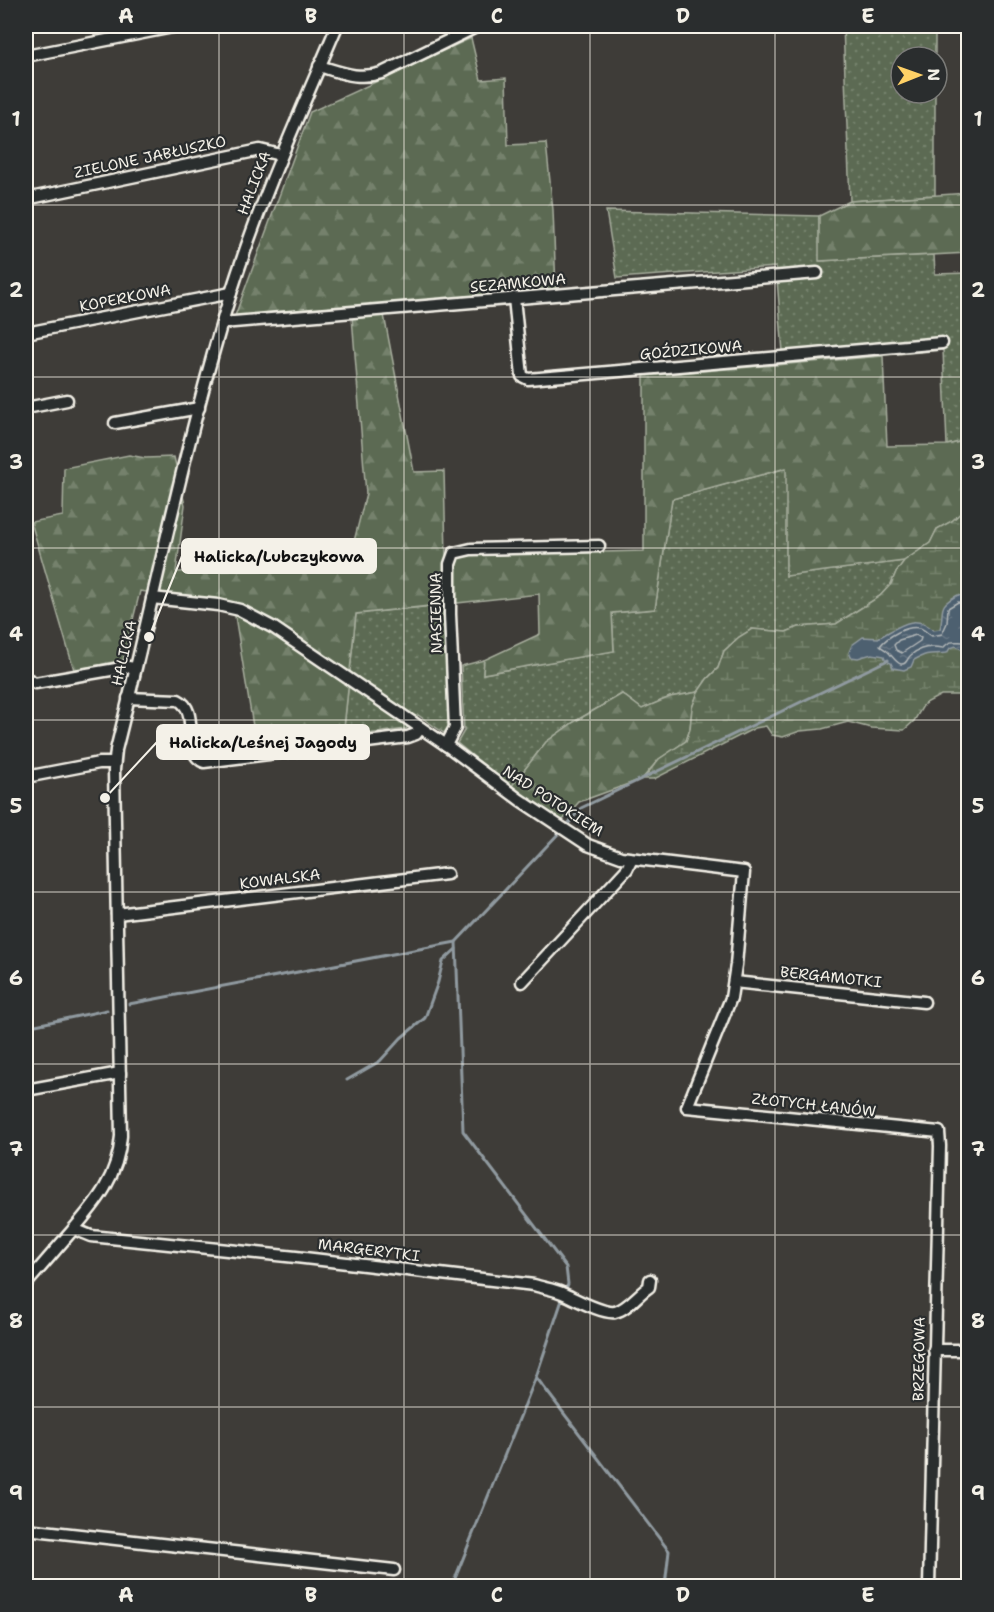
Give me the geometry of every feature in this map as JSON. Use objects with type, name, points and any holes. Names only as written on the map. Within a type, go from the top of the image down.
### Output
[{"type":"street","points":[[26,56],[178,26]]},
{"type":"street","name":"HALICKA","points":[[26,1284],[99,1200],[114,1171],[121,1136],[114,763],[199,408],[231,293],[281,155],[337,26]]},
{"type":"street","points":[[319,66],[367,77],[382,73],[478,26]]},
{"type":"street","name":"ZIELONE JABŁUSZKO","points":[[26,199],[260,150],[281,155]]},
{"type":"street","name":"SEZAMKOWA","points":[[222,323],[817,273]]},
{"type":"street","name":"KOPERKOWA","points":[[26,333],[231,293]]},
{"type":"street","name":"GOŹDZIKOWA","points":[[514,298],[522,375],[528,379],[942,344]]},
{"type":"street","points":[[26,408],[67,400]]},
{"type":"street","points":[[115,423],[199,408]]},
{"type":"street","name":"NASIENNA","points":[[446,745],[455,728],[450,614],[450,564],[454,553],[471,549],[599,546]]},
{"type":"street","name":"NAD POTOKIEM","points":[[152,598],[218,605],[240,610],[274,628],[588,845],[632,859],[744,872],[731,998],[687,1107]]},
{"type":"street","points":[[26,678],[35,683],[128,667],[135,668]]},
{"type":"street","points":[[128,698],[178,700],[185,703],[188,710],[193,752],[198,759],[204,762],[408,737],[416,734],[421,728]]},
{"type":"street","points":[[26,777],[99,763],[114,763]]},
{"type":"street","points":[[522,982],[627,869],[632,859]]},
{"type":"street","name":"KOWALSKA","points":[[117,914],[447,874]]},
{"type":"street","name":"BERGAMOTKI","points":[[734,982],[924,1002]]},
{"type":"street","points":[[26,1090],[120,1073]]},
{"type":"street","name":"ZŁOTYCH ŁANÓW","points":[[687,1107],[939,1132]]},
{"type":"street","name":"BRZEGOWA","points":[[929,1587],[939,1132]]},
{"type":"street","name":"MARGERYTKI","points":[[74,1229],[91,1236],[534,1285],[559,1292],[605,1311],[616,1312],[629,1304],[649,1283]]},
{"type":"street","points":[[934,1350],[969,1350]]},
{"type":"street","points":[[26,1529],[394,1570]]},
{"type":"green space","points":[[843,26],[935,26],[935,45],[889,45],[889,105],[935,105],[935,195],[850,201]]},
{"type":"green space","points":[[471,38],[481,80],[506,78],[508,145],[546,143],[553,210],[556,290],[235,316],[310,112]]},
{"type":"green space","points":[[968,193],[968,253],[819,261],[819,216],[850,201]]},
{"type":"green space","points":[[606,211],[819,216],[820,261],[934,255],[935,274],[968,273],[968,440],[947,445],[943,350],[784,364],[776,267],[617,278]]},
{"type":"green space","points":[[384,315],[414,472],[444,471],[446,556],[644,551],[644,376],[883,356],[887,446],[947,445],[968,440],[968,500],[964,510],[952,521],[937,529],[930,543],[904,561],[786,576],[786,468],[672,499],[655,609],[612,613],[614,651],[483,674],[484,660],[540,634],[539,594],[356,614],[343,737],[253,726],[233,604],[140,591],[123,660],[74,670],[31,522],[63,516],[64,468],[129,455],[145,458],[174,457],[185,505],[176,572],[347,569],[366,494],[352,317]]},
{"type":"green space","points":[[787,468],[786,576],[904,561],[891,584],[880,596],[836,624],[799,627],[786,632],[752,629],[724,651],[718,668],[698,692],[670,697],[642,709],[622,694],[574,722],[546,742],[511,787],[457,743],[464,731],[461,666],[484,660],[483,674],[614,651],[612,613],[655,609],[672,499]]},
{"type":"green space","points":[[968,500],[968,698],[960,695],[941,695],[924,704],[914,721],[904,730],[871,728],[848,722],[822,729],[800,731],[783,737],[772,735],[766,726],[755,728],[654,779],[643,779],[659,759],[686,741],[692,708],[698,692],[718,668],[724,651],[739,637],[752,629],[786,632],[799,627],[836,624],[880,596],[891,584],[904,561],[930,543],[937,529],[952,521],[964,510]]},
{"type":"green space","points":[[443,605],[449,725],[444,733],[418,715],[406,729],[343,737],[356,614]]},
{"type":"green space","points":[[698,692],[692,708],[686,741],[659,759],[642,779],[579,802],[562,821],[511,787],[546,742],[574,722],[622,694],[642,709],[670,697]]},
{"type":"water","points":[[958,595],[967,598],[968,601],[968,644],[966,648],[961,649],[956,646],[950,648],[947,653],[924,655],[914,660],[911,667],[904,670],[893,668],[884,656],[872,654],[858,658],[851,657],[849,652],[852,645],[863,637],[878,638],[899,626],[912,622],[919,622],[933,630],[940,629],[944,606]]},
{"type":"waterway","points":[[568,824],[581,808],[888,660]]},
{"type":"waterway","points":[[129,1004],[456,942],[559,833]]},
{"type":"waterway","points":[[456,942],[463,1131],[566,1267],[568,1284],[565,1291]]},
{"type":"waterway","points":[[347,1080],[380,1061],[401,1038],[425,1018],[443,961],[456,949]]},
{"type":"waterway","points":[[26,1027],[107,1010]]},
{"type":"waterway","points":[[452,1586],[536,1377],[563,1297]]},
{"type":"waterway","points":[[536,1377],[669,1551],[665,1586]]},
{"type":"place","name":"Halicka/Lubczykowa","points":[[149,637]]},
{"type":"place","name":"Halicka/Leśnej Jagody","points":[[105,798]]}]
